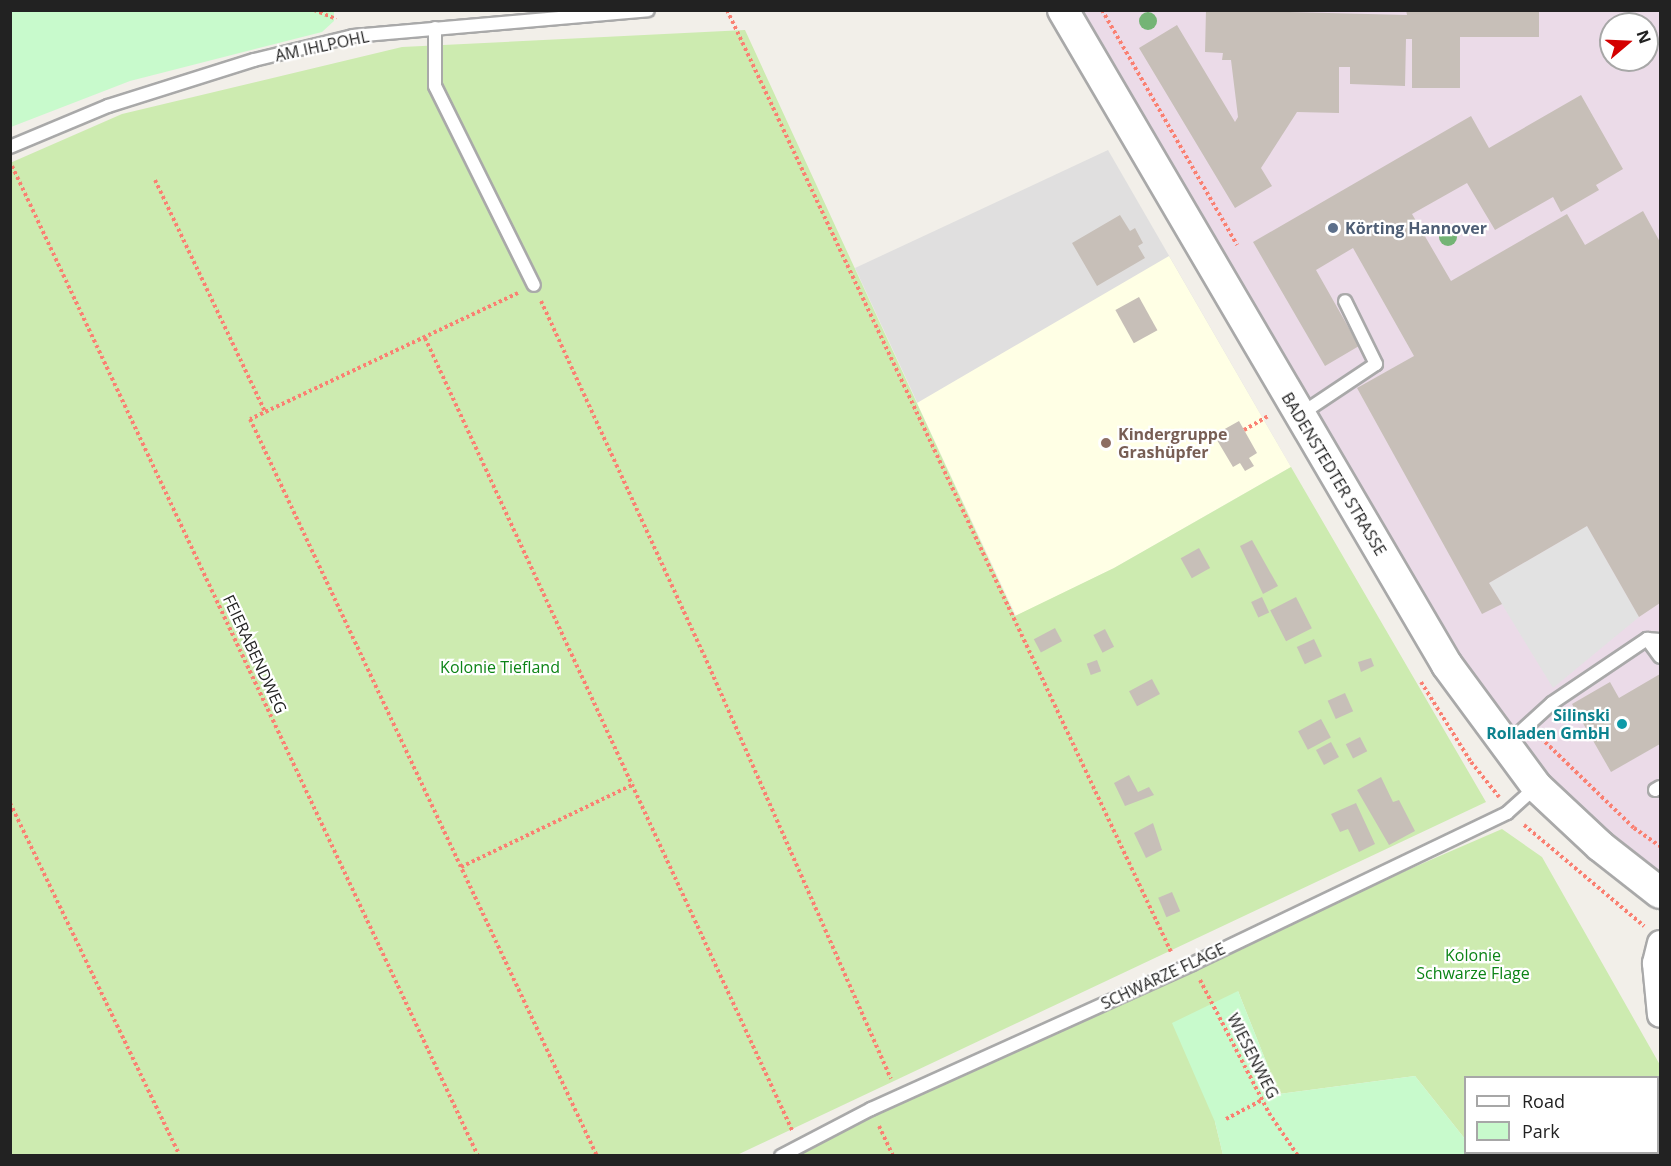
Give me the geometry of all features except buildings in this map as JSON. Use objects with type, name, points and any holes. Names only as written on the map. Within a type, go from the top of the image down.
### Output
[{"type":"street","name":"BADENSTEDTER STRASSE","points":[[1063,10],[1447,665],[1537,786],[1600,846],[1660,893]]},
{"type":"street","points":[[1660,943],[1655,963],[1660,1015]]},
{"type":"lane","name":"AM IHLPOHL","points":[[10,147],[108,106],[254,60],[353,36],[648,10]]},
{"type":"lane","points":[[435,28],[435,86],[534,285]]},
{"type":"lane","points":[[1299,415],[1376,364],[1346,301]]},
{"type":"lane","points":[[1506,745],[1552,703],[1647,639],[1660,640]]},
{"type":"lane","points":[[1647,639],[1660,657]]},
{"type":"lane","name":"SCHWARZE FLAGE","points":[[782,1155],[871,1109],[1192,963],[1507,813],[1537,786]]},
{"type":"path","points":[[314,10],[340,21]]},
{"type":"path","points":[[727,10],[1179,969]]},
{"type":"path","points":[[1102,10],[1243,255]]},
{"type":"path","name":"FEIERABENDWEG","points":[[10,163],[478,1155]]},
{"type":"path","points":[[155,180],[266,412]]},
{"type":"path","points":[[597,1155],[250,419],[534,285],[704,655],[898,1097]]},
{"type":"path","points":[[425,338],[634,784],[799,1145]]},
{"type":"path","points":[[1244,430],[1263,418]]},
{"type":"path","points":[[1528,724],[1634,828],[1660,846]]},
{"type":"path","points":[[461,867],[634,784]]},
{"type":"path","points":[[10,803],[180,1155]]},
{"type":"path","name":"WIESENWEG","points":[[1192,963],[1262,1100],[1298,1155]]},
{"type":"path","points":[[1226,1119],[1262,1100]]},
{"type":"path","points":[[871,1109],[893,1155]]},
{"type":"shaded area","points":[[1063,11],[1660,11],[1660,893],[1537,787]]},
{"type":"shaded area","name":"Kindergruppe Grashüpfer","points":[[1108,150],[1291,467],[1016,616],[855,268]]},
{"type":"shaded area","name":"Kindergruppe Grashüpfer","points":[[1169,256],[1291,467],[1114,568],[1016,616],[917,403]]},
{"type":"shaded area","points":[[1587,526],[1639,617],[1553,688],[1489,583]]},
{"type":"green space","points":[[11,10],[334,10],[334,21],[322,32],[130,81],[11,127]]},
{"type":"green space","name":"Kolonie Tiefland","points":[[745,30],[1015,616],[1114,568],[1291,467],[1486,802],[737,1155],[11,1155],[10,163],[122,114],[402,47]]},
{"type":"green space","name":"Kolonie Schwarze Flage","points":[[1502,829],[1542,857],[1660,1065],[1660,1155],[1568,1154],[1659,1154],[1659,1076],[1464,1076],[1464,1138],[1415,1076],[1279,1094],[1238,991],[1215,1122],[1223,1155],[782,1156],[1179,969]]},
{"type":"green space","points":[[1238,991],[1279,1094],[1415,1076],[1464,1138],[1464,1154],[1478,1155],[1223,1155],[1215,1122],[1172,1023]]},
{"type":"place","name":"Körting Hannover","points":[[1333,228]]},
{"type":"place","name":"Kindergruppe Grashüpfer","points":[[1106,443]]},
{"type":"place","name":"Silinski Rolladen GmbH","points":[[1622,724]]}]
